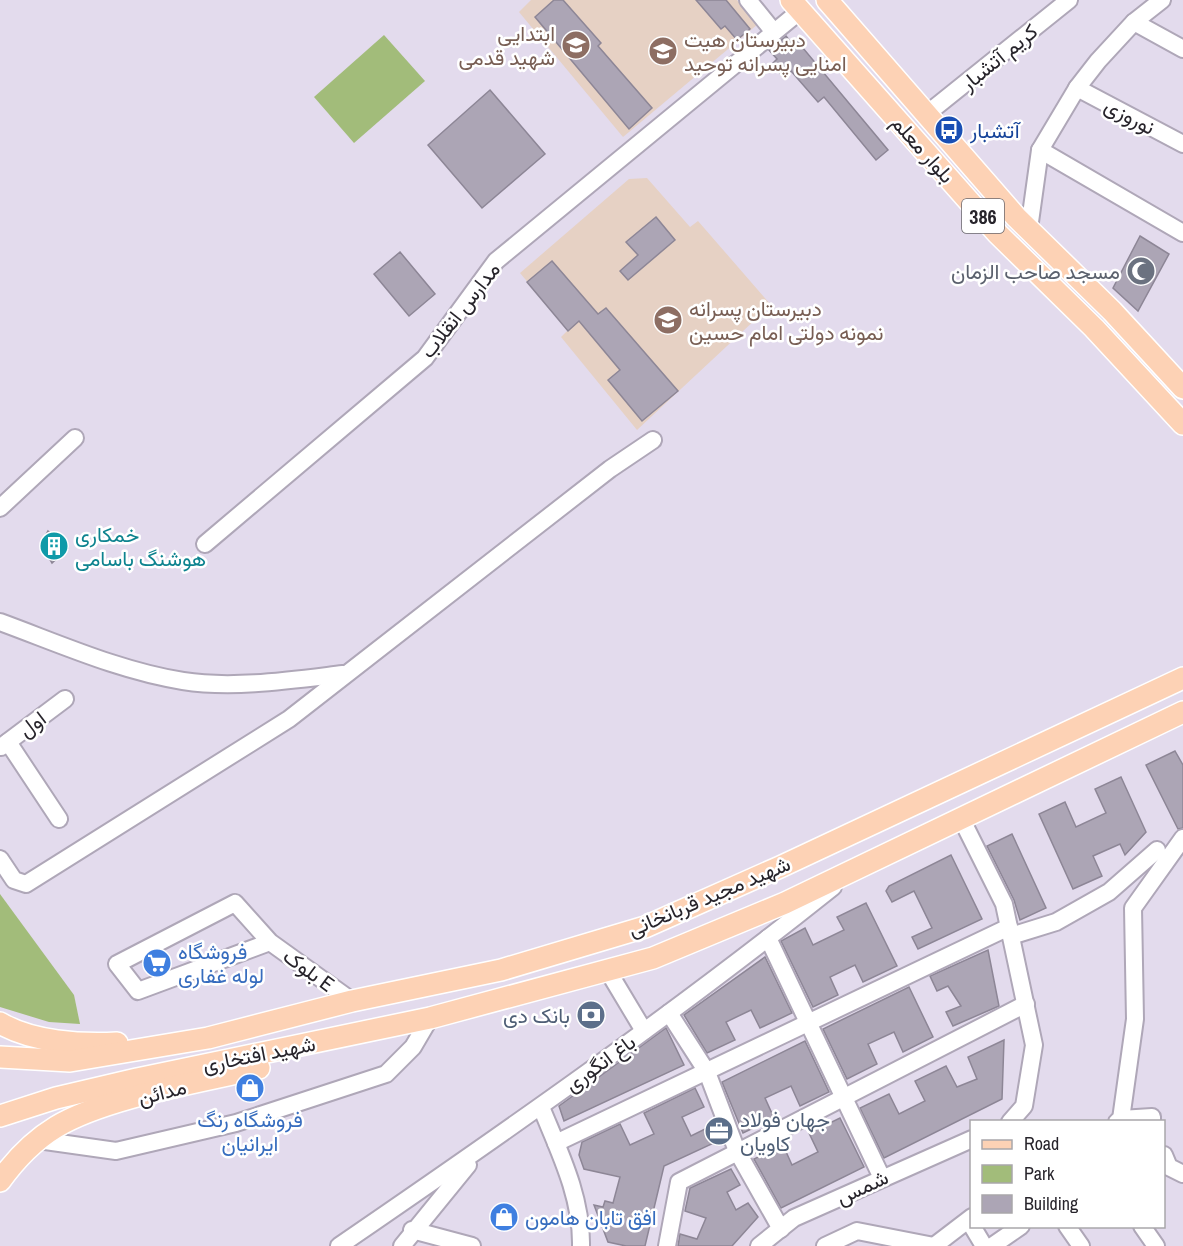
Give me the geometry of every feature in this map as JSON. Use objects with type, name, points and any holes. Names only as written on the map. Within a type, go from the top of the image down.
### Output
[{"type":"main road","name":"بلوار معلم","points":[[827,0],[1029,229],[1112,311],[1183,388]]},
{"type":"main road","name":"بلوار معلم","points":[[795,5],[998,234],[1094,328],[1183,424]]},
{"type":"main road","name":"شهید مجید قربانخانی","points":[[208,1038],[352,1001],[501,970],[645,927],[780,867],[1183,678]]},
{"type":"main road","name":"شهید مجید قربانخانی","points":[[344,1037],[430,1018],[608,971],[664,953],[785,903],[1183,712]]},
{"type":"main road","points":[[975,775],[973,785],[979,797],[991,806]]},
{"type":"main road","points":[[945,789],[962,820]]},
{"type":"main road","points":[[918,801],[931,807],[936,819],[932,834]]},
{"type":"main road","points":[[0,1023],[11,1029],[40,1036],[97,1044],[208,1038]]},
{"type":"main road","name":"شهید افتخاری","points":[[6,1113],[56,1098],[137,1079],[344,1037]]},
{"type":"main road","name":"مدائن","points":[[0,1181],[13,1164],[38,1140],[78,1116],[117,1103],[279,1063],[344,1037]]},
{"type":"main road","name":"شهید افتخاری","points":[[0,1057],[70,1061],[208,1038]]},
{"type":"street","points":[[748,0],[774,32]]},
{"type":"street","name":"کریم آتشبار","points":[[928,113],[1069,0]]},
{"type":"street","points":[[1029,229],[1040,150],[1077,88],[1134,22],[1162,0]]},
{"type":"street","name":"مدارس انقلاب","points":[[205,544],[425,358],[496,261],[774,32],[795,5]]},
{"type":"street","points":[[1134,22],[1183,49]]},
{"type":"street","name":"نوروزی","points":[[1077,88],[1183,144]]},
{"type":"street","points":[[1040,150],[1183,233]]},
{"type":"street","points":[[0,508],[75,438]]},
{"type":"street","points":[[0,859],[15,880],[26,884],[289,719],[610,469],[653,440]]},
{"type":"street","points":[[0,622],[123,667],[184,681],[267,683],[344,674]]},
{"type":"street","name":"اول","points":[[4,745],[65,699]]},
{"type":"street","points":[[4,745],[60,819]]},
{"type":"street","points":[[962,820],[1004,904],[1035,1045],[1024,1106],[1012,1120]]},
{"type":"street","points":[[1152,1120],[1152,1117],[1119,1120],[1135,1019],[1133,908],[1183,838]]},
{"type":"street","points":[[556,1143],[1010,931],[1056,922],[1109,892],[1157,850]]},
{"type":"street","name":"باغ انگوری","points":[[339,1246],[541,1107],[669,1013],[853,871]]},
{"type":"street","name":"بلوک E","points":[[270,942],[138,991],[117,964],[236,903],[270,942],[352,1001]]},
{"type":"street","points":[[768,938],[882,1178]]},
{"type":"street","points":[[608,971],[644,1031]]},
{"type":"street","points":[[667,1246],[679,1182],[1026,1004]]},
{"type":"street","points":[[669,1013],[706,1072],[737,1151],[781,1229]]},
{"type":"street","points":[[38,1140],[116,1151],[236,1123],[386,1074],[413,1047],[430,1018]]},
{"type":"street","points":[[541,1107],[569,1176],[577,1206],[580,1246]]},
{"type":"street","name":"شمس","points":[[759,1246],[794,1218],[970,1140]]},
{"type":"street","points":[[402,1246],[412,1230],[485,1147]]},
{"type":"street","points":[[1165,1157],[1169,1167],[1183,1174]]},
{"type":"street","points":[[825,1246],[857,1231],[934,1246],[970,1223]]},
{"type":"street","points":[[974,1228],[984,1246]]},
{"type":"street","points":[[1001,1244],[1020,1228]]},
{"type":"street","points":[[1068,1228],[1081,1246]]},
{"type":"street","points":[[1143,1228],[1156,1246]]},
{"type":"street","points":[[412,1230],[472,1246]]},
{"type":"shaded area","name":"دبیرستان هیت امنایی پسرانه توحید","points":[[531,0],[737,0],[758,24],[623,137],[519,12]]},
{"type":"shaded area","name":"دبیرستان پسرانه نمونه دولتی امام حسین","points":[[647,178],[690,227],[698,221],[771,305],[637,430],[561,337],[568,330],[520,273],[629,179]]},
{"type":"green space","points":[[384,35],[425,81],[354,143],[314,97]]},
{"type":"green space","points":[[0,894],[74,995],[80,1024],[49,1022],[0,1007]]},
{"type":"building","points":[[554,0],[563,0],[601,43],[598,46],[652,108],[629,129],[535,17]]},
{"type":"building","points":[[696,0],[726,0],[750,29],[737,40],[725,26],[721,29]]},
{"type":"building","points":[[786,36],[794,46],[798,42],[888,150],[876,160],[824,97],[818,102],[791,71],[783,77],[772,64],[777,59],[769,50]]},
{"type":"building","points":[[490,90],[545,154],[482,208],[428,145]]},
{"type":"building","points":[[656,217],[675,240],[628,280],[620,271],[638,255],[626,242]]},
{"type":"building","name":"مسجد صاحب الزمان","points":[[1140,236],[1169,254],[1138,311],[1113,288]]},
{"type":"building","points":[[400,252],[435,294],[409,316],[374,274]]},
{"type":"building","points":[[552,261],[598,314],[606,308],[678,391],[642,421],[608,380],[620,370],[579,321],[568,331],[527,282]]},
{"type":"building","name":"خمکاری هوشنگ باسامی","points":[[48,531],[68,548],[52,563],[41,544]]},
{"type":"building","points":[[1175,751],[1183,765],[1183,828],[1178,829],[1146,765]]},
{"type":"building","points":[[1121,777],[1146,832],[1125,855],[1120,844],[1093,856],[1102,876],[1073,889],[1039,814],[1065,802],[1076,827],[1106,813],[1095,789]]},
{"type":"building","points":[[1012,834],[1046,908],[1020,920],[1014,900],[987,846]]},
{"type":"building","points":[[951,855],[982,919],[918,949],[912,937],[932,928],[914,891],[892,902],[886,891],[889,886]]},
{"type":"building","points":[[866,903],[897,966],[863,982],[855,965],[830,977],[838,995],[813,1007],[781,941],[805,928],[813,945],[844,930],[837,917]]},
{"type":"building","points":[[988,950],[999,1006],[953,1026],[946,1012],[961,1006],[948,986],[937,991],[930,976]]},
{"type":"building","points":[[765,957],[792,1013],[760,1028],[751,1010],[726,1022],[735,1040],[707,1053],[684,1015]]},
{"type":"building","points":[[909,987],[933,1037],[903,1052],[894,1032],[868,1044],[877,1064],[847,1079],[823,1029]]},
{"type":"building","points":[[666,1028],[684,1065],[564,1121],[559,1106]]},
{"type":"building","points":[[1004,1040],[1002,1099],[884,1158],[860,1108],[889,1094],[899,1114],[925,1101],[915,1081],[946,1066],[957,1087],[977,1079],[968,1057]]},
{"type":"building","points":[[805,1041],[829,1092],[800,1106],[791,1086],[765,1098],[774,1118],[743,1133],[722,1082]]},
{"type":"building","points":[[695,1088],[704,1107],[682,1117],[691,1136],[709,1127],[716,1142],[664,1166],[645,1246],[626,1246],[608,1242],[594,1205],[603,1207],[605,1201],[613,1203],[620,1177],[584,1169],[579,1155],[582,1142],[620,1124],[630,1145],[654,1134],[644,1113]]},
{"type":"building","points":[[840,1118],[864,1167],[781,1208],[754,1159],[783,1145],[792,1165],[818,1152],[809,1133]]},
{"type":"building","points":[[731,1169],[740,1185],[727,1192],[736,1210],[748,1203],[758,1217],[732,1246],[678,1246],[680,1234],[697,1239],[706,1218],[685,1211],[690,1188]]},
{"type":"place","name":"ابتدایی شهید قدمی","points":[[576,45]]},
{"type":"place","name":"دبیرستان هیت امنایی پسرانه توحید","points":[[663,51]]},
{"type":"place","name":"آتشبار","points":[[949,130]]},
{"type":"place","name":"مسجد صاحب الزمان","points":[[1141,271]]},
{"type":"place","name":"دبیرستان پسرانه نمونه دولتی امام حسین","points":[[668,320]]},
{"type":"place","name":"خمکاری هوشنگ باسامی","points":[[54,546]]},
{"type":"place","name":"فروشگاه لوله غفاری","points":[[157,963]]},
{"type":"place","name":"بانک دی","points":[[591,1015]]},
{"type":"place","name":"فروشگاه رنگ ایرانیان","points":[[250,1088]]},
{"type":"place","name":"جهان فولاد کاویان","points":[[719,1131]]},
{"type":"place","name":"افق تابان هامون","points":[[504,1217]]}]
